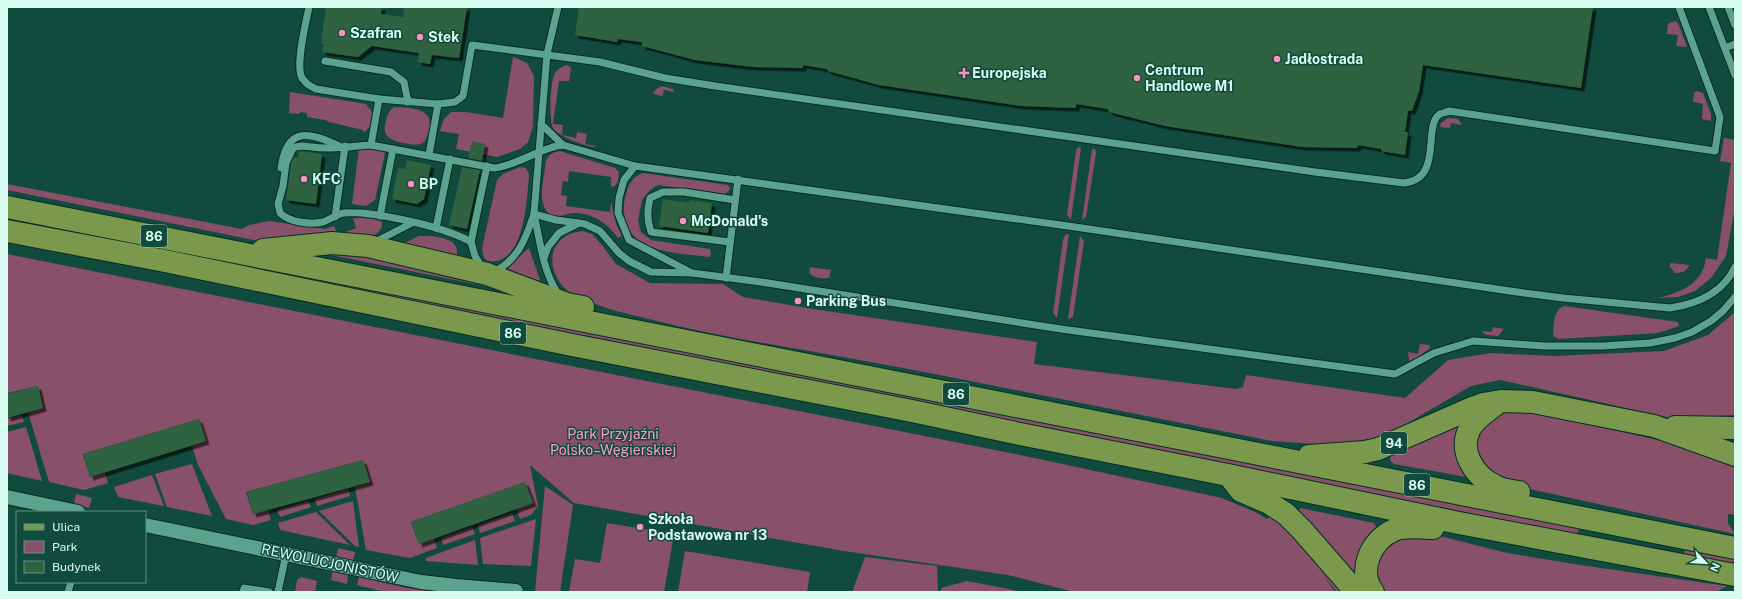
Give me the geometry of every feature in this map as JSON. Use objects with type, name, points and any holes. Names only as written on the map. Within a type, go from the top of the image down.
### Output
[{"type":"main road","name":"86","points":[[7,207],[1735,548]]},
{"type":"main road","name":"86","points":[[7,231],[160,260],[572,345],[912,411],[1459,523],[1735,575]]},
{"type":"main road","points":[[232,251],[270,250],[332,242],[368,246],[487,274],[567,304],[654,324],[675,338]]},
{"type":"main road","points":[[1501,401],[1484,413],[1470,429],[1466,451],[1470,462],[1476,473],[1496,487],[1539,498],[1555,512]]},
{"type":"main road","name":"94","points":[[1280,458],[1365,452],[1378,449],[1472,408],[1483,404],[1501,401],[1533,402],[1654,426],[1735,455]]},
{"type":"main road","points":[[1654,426],[1735,428]]},
{"type":"main road","points":[[1228,475],[1241,491],[1269,503],[1286,514],[1302,530],[1356,592]]},
{"type":"main road","points":[[1373,592],[1368,584],[1366,575],[1367,566],[1369,556],[1381,537],[1394,530],[1406,527],[1441,529],[1448,528],[1459,523]]},
{"type":"street","points":[[7,497],[73,511]]},
{"type":"street","name":"REWOLUCJONISTÓW","points":[[146,526],[421,582],[516,590],[516,592]]},
{"type":"lane","points":[[309,7],[299,65],[301,77],[307,85],[316,89],[408,102],[438,104],[455,102],[463,96],[472,45],[600,62],[664,78],[715,86],[1315,172],[1404,183],[1419,179],[1424,173],[1428,162],[1435,120],[1440,114],[1449,112],[1715,151],[1720,117],[1679,7]]},
{"type":"lane","points":[[487,166],[471,242],[475,256],[487,274],[501,268],[517,253],[528,233],[534,214],[547,54],[558,7]]},
{"type":"lane","points":[[1709,7],[1735,75]]},
{"type":"lane","points":[[1728,7],[1735,25]]},
{"type":"lane","points":[[1725,48],[1735,44]]},
{"type":"lane","points":[[324,61],[391,72],[404,82],[408,102]]},
{"type":"lane","points":[[371,145],[379,99]]},
{"type":"lane","points":[[430,155],[438,104]]},
{"type":"lane","points":[[541,124],[563,145]]},
{"type":"lane","points":[[343,146],[318,137],[296,137],[290,140],[282,156],[278,201],[280,212],[287,218],[295,221],[319,223],[339,214],[349,213],[380,216],[436,228],[471,242]]},
{"type":"lane","points":[[278,201],[283,186],[287,158],[293,148],[300,146],[330,149],[343,146],[371,145],[487,166],[502,167],[554,146],[563,145],[635,166],[738,179],[1563,298],[1670,308],[1688,305],[1705,299],[1722,286],[1735,267]]},
{"type":"lane","points":[[335,217],[343,146]]},
{"type":"lane","points":[[380,216],[394,149]]},
{"type":"lane","points":[[436,228],[450,159]]},
{"type":"lane","points":[[635,166],[624,180],[619,198],[618,213],[629,240],[692,273]]},
{"type":"lane","points":[[726,278],[738,179]]},
{"type":"lane","points":[[730,242],[651,232],[647,221],[648,208],[650,198],[663,192],[684,192],[735,200]]},
{"type":"lane","points":[[534,214],[556,220],[590,225],[600,231],[629,261],[651,272],[692,273],[1061,329],[1395,374],[1434,353],[1473,340],[1544,346],[1602,346],[1650,343],[1675,338],[1692,332],[1711,321],[1723,311],[1735,297]]},
{"type":"lane","points":[[534,214],[544,258],[554,287],[567,304]]},
{"type":"lane","points":[[368,246],[412,223]]},
{"type":"lane","points":[[544,258],[548,247],[555,237],[564,230],[580,224]]},
{"type":"lane","points":[[278,592],[286,554]]},
{"type":"lane","points":[[243,592],[244,588],[269,592]]},
{"type":"green space","points":[[1675,21],[1678,23],[1687,47],[1676,46],[1678,35],[1667,34],[1668,24]]},
{"type":"green space","points":[[513,57],[527,63],[534,76],[533,126],[528,142],[520,149],[497,157],[456,149],[459,134],[440,131],[444,119],[451,112],[466,112],[503,118]]},
{"type":"green space","points":[[567,65],[571,68],[569,81],[559,81],[553,124],[563,125],[562,135],[576,138],[577,132],[587,134],[585,144],[596,146],[594,147],[578,143],[565,137],[560,134],[556,131],[553,128],[551,92],[553,77],[557,70]]},
{"type":"green space","points":[[662,86],[673,89],[674,92],[664,90],[662,96],[653,94],[656,89]]},
{"type":"green space","points":[[1697,91],[1703,93],[1711,114],[1711,121],[1702,119],[1703,104],[1693,102],[1694,93]]},
{"type":"green space","points":[[290,92],[366,104],[372,112],[371,125],[364,133],[363,130],[307,117],[307,113],[289,113]]},
{"type":"green space","points":[[394,107],[412,108],[427,115],[430,120],[430,126],[428,135],[423,143],[416,145],[404,143],[395,141],[388,137],[385,126],[388,115]]},
{"type":"green space","points":[[1448,118],[1458,119],[1462,125],[1451,123],[1450,128],[1440,127],[1441,123]]},
{"type":"green space","points":[[1724,138],[1735,140],[1735,207],[1726,256],[1711,278],[1695,291],[1678,297],[1658,298],[1682,290],[1693,283],[1702,271],[1706,258],[1717,260],[1731,163],[1720,161]]},
{"type":"green space","points":[[364,147],[384,151],[385,153],[375,200],[366,206],[352,204],[359,148]]},
{"type":"green space","points":[[1078,147],[1081,148],[1071,219],[1067,215],[1076,151]]},
{"type":"green space","points":[[1092,149],[1095,149],[1096,153],[1086,217],[1082,220]]},
{"type":"green space","points":[[560,151],[615,168],[619,172],[618,181],[615,186],[611,187],[611,177],[569,171],[568,182],[563,181],[561,195],[567,196],[566,206],[610,212],[611,202],[616,224],[622,236],[618,238],[604,223],[586,214],[572,213],[556,216],[547,211],[542,199],[542,185],[546,160],[549,156]]},
{"type":"green space","points":[[520,167],[526,168],[529,174],[522,229],[517,242],[510,253],[500,260],[488,261],[484,258],[482,248],[497,180],[503,174]]},
{"type":"green space","points":[[643,173],[728,185],[730,189],[725,194],[658,185],[650,190],[642,200],[638,221],[641,232],[651,240],[710,249],[711,255],[709,257],[660,250],[648,246],[638,240],[630,231],[625,220],[625,198],[631,182]]},
{"type":"green space","points":[[7,184],[242,229],[249,225],[269,221],[325,229],[334,226],[338,235],[356,228],[353,218],[375,219],[382,222],[382,225],[377,233],[366,239],[264,242],[7,190]]},
{"type":"green space","points":[[7,216],[1579,527],[1577,536],[1455,510],[7,223]]},
{"type":"green space","points":[[583,231],[592,234],[616,264],[650,283],[723,284],[743,297],[813,309],[1037,342],[1034,364],[1236,389],[1243,387],[1246,375],[1405,398],[1448,360],[1491,353],[1554,356],[1664,351],[1708,335],[1735,312],[1735,415],[1671,418],[1500,380],[1471,386],[1384,437],[1330,445],[1272,441],[950,377],[721,335],[673,325],[610,309],[575,296],[569,292],[555,274],[553,255],[556,246],[562,239],[571,234]]},
{"type":"green space","points":[[1069,234],[1057,318],[1053,313],[1063,240],[1065,235]]},
{"type":"green space","points":[[419,236],[430,236],[449,240],[456,248],[456,256],[400,245]]},
{"type":"green space","points":[[1080,236],[1084,241],[1073,317],[1068,319]]},
{"type":"green space","points":[[330,247],[520,293],[321,253]]},
{"type":"green space","points":[[529,248],[540,280],[535,283],[502,272]]},
{"type":"green space","name":"Park Przyjaźni Polsko–Węgierskiej","points":[[7,254],[1020,455],[1222,498],[1255,512],[1267,519],[1269,516],[1291,527],[1347,592],[1337,592],[1324,576],[1335,592],[1074,592],[1008,575],[844,551],[574,503],[530,465],[538,506],[531,515],[520,519],[516,509],[533,503],[525,482],[411,522],[419,544],[434,539],[437,548],[410,558],[366,550],[355,487],[370,483],[363,460],[246,492],[253,514],[268,510],[271,520],[253,525],[226,519],[198,465],[192,446],[206,441],[199,419],[83,454],[90,477],[105,473],[108,483],[84,490],[49,482],[28,412],[44,408],[38,386],[7,393]]},
{"type":"green space","points":[[1670,263],[1690,265],[1684,272],[1675,273],[1670,267]]},
{"type":"green space","points":[[810,267],[831,270],[829,278],[819,278],[811,275],[809,273]]},
{"type":"green space","points":[[1564,306],[1678,322],[1679,326],[1658,333],[1559,339],[1553,336],[1554,323],[1556,314],[1560,308]]},
{"type":"green space","points":[[1493,327],[1504,329],[1498,336],[1487,335],[1482,331],[1492,332]]},
{"type":"green space","points":[[1420,344],[1430,345],[1429,349],[1411,362],[1409,360],[1408,352],[1418,354]]},
{"type":"green space","points":[[1523,410],[1689,447],[1727,463],[1735,468],[1735,515],[1728,514],[1728,523],[1735,534],[1507,484],[1491,473],[1481,463],[1476,452],[1477,440],[1482,428],[1490,419],[1502,413]]},
{"type":"green space","points":[[22,415],[24,422],[7,426],[7,419]]},
{"type":"green space","points":[[1455,424],[1460,426],[1468,475],[1466,477],[1394,464],[1390,460],[1391,454]]},
{"type":"green space","points":[[26,427],[42,481],[7,473],[7,432]]},
{"type":"green space","points":[[192,464],[212,516],[167,507],[155,474]]},
{"type":"green space","points":[[152,475],[164,506],[118,497],[114,487]]},
{"type":"green space","points":[[545,486],[573,505],[560,592],[535,592]]},
{"type":"green space","points":[[348,489],[350,496],[317,506],[315,499]]},
{"type":"green space","points":[[76,494],[92,498],[89,508],[74,504]]},
{"type":"green space","points":[[308,501],[311,507],[280,517],[277,510]]},
{"type":"green space","points":[[353,501],[359,547],[355,546],[319,511]]},
{"type":"green space","points":[[1300,508],[1374,523],[1377,528],[1359,576],[1350,578],[1298,512]]},
{"type":"green space","points":[[316,512],[350,545],[280,530],[278,523]]},
{"type":"green space","points":[[512,513],[515,521],[480,533],[478,525]]},
{"type":"green space","points":[[536,519],[531,566],[483,564],[480,538]]},
{"type":"green space","points":[[607,523],[674,534],[664,592],[569,592],[575,559],[600,563]]},
{"type":"green space","points":[[472,527],[475,534],[443,545],[441,538]]},
{"type":"green space","points":[[1410,534],[1440,536],[1507,553],[1580,565],[1727,586],[1716,592],[1385,592],[1381,585],[1378,571],[1378,563],[1383,548],[1395,538]]},
{"type":"green space","points":[[475,540],[478,565],[426,561],[426,558]]},
{"type":"green space","points":[[338,548],[355,552],[353,562],[336,559]]},
{"type":"green space","points":[[1685,548],[1735,557],[1732,565],[1684,555]]},
{"type":"green space","points":[[685,551],[810,572],[807,592],[678,592]]},
{"type":"green space","points":[[865,557],[937,566],[938,592],[852,592]]},
{"type":"green space","points":[[333,569],[344,571],[348,576],[347,584],[331,580]]},
{"type":"green space","points":[[301,577],[317,581],[315,592],[295,592],[297,580]]},
{"type":"green space","points":[[359,577],[407,588],[441,592],[385,592],[357,585]]},
{"type":"green space","points":[[967,581],[1014,590],[1017,592],[941,592],[941,588]]},
{"type":"building","points":[[326,7],[382,7],[381,14],[403,17],[404,7],[467,7],[459,58],[432,55],[430,64],[418,62],[419,53],[372,46],[358,57],[322,52],[324,44],[321,43]]},
{"type":"building","name":"Centrum Handlowe M1","points":[[579,7],[1593,7],[1581,88],[1423,65],[1419,91],[1412,111],[1408,111],[1405,132],[1408,132],[1405,155],[1358,145],[1357,148],[1302,147],[1165,126],[1109,112],[1108,109],[1076,104],[1076,108],[1022,106],[879,85],[828,71],[827,69],[803,65],[803,68],[753,67],[695,60],[642,46],[642,42],[618,39],[617,42],[575,35]]},
{"type":"building","points":[[472,141],[485,144],[482,161],[468,158]]},
{"type":"building","name":"KFC","points":[[299,151],[322,154],[316,204],[286,200],[291,164],[294,157],[298,158]]},
{"type":"building","name":"BP","points":[[407,160],[431,165],[424,199],[417,204],[392,199],[398,168],[405,169]]},
{"type":"building","points":[[462,167],[480,170],[467,229],[449,225]]},
{"type":"building","name":"McDonald's","points":[[663,199],[689,203],[689,200],[712,203],[708,233],[659,226]]},
{"type":"building","points":[[38,386],[43,408],[7,418],[7,394]]},
{"type":"building","points":[[199,419],[206,441],[90,477],[84,454]]},
{"type":"building","points":[[363,460],[370,482],[253,514],[247,492]]},
{"type":"building","points":[[525,482],[533,503],[419,544],[412,522]]},
{"type":"place","name":"Szafran","points":[[342,33]]},
{"type":"place","name":"Stek","points":[[420,37]]},
{"type":"place","name":"Jadłostrada","points":[[1277,59]]},
{"type":"place","name":"Europejska","points":[[964,73]]},
{"type":"place","name":"Centrum Handlowe M1","points":[[1137,78]]},
{"type":"place","name":"KFC","points":[[304,179]]},
{"type":"place","name":"BP","points":[[411,184]]},
{"type":"place","name":"McDonald's","points":[[683,221]]},
{"type":"place","name":"Parking Bus","points":[[798,301]]},
{"type":"place","name":"Szkoła Podstawowa nr 13","points":[[640,527]]}]
